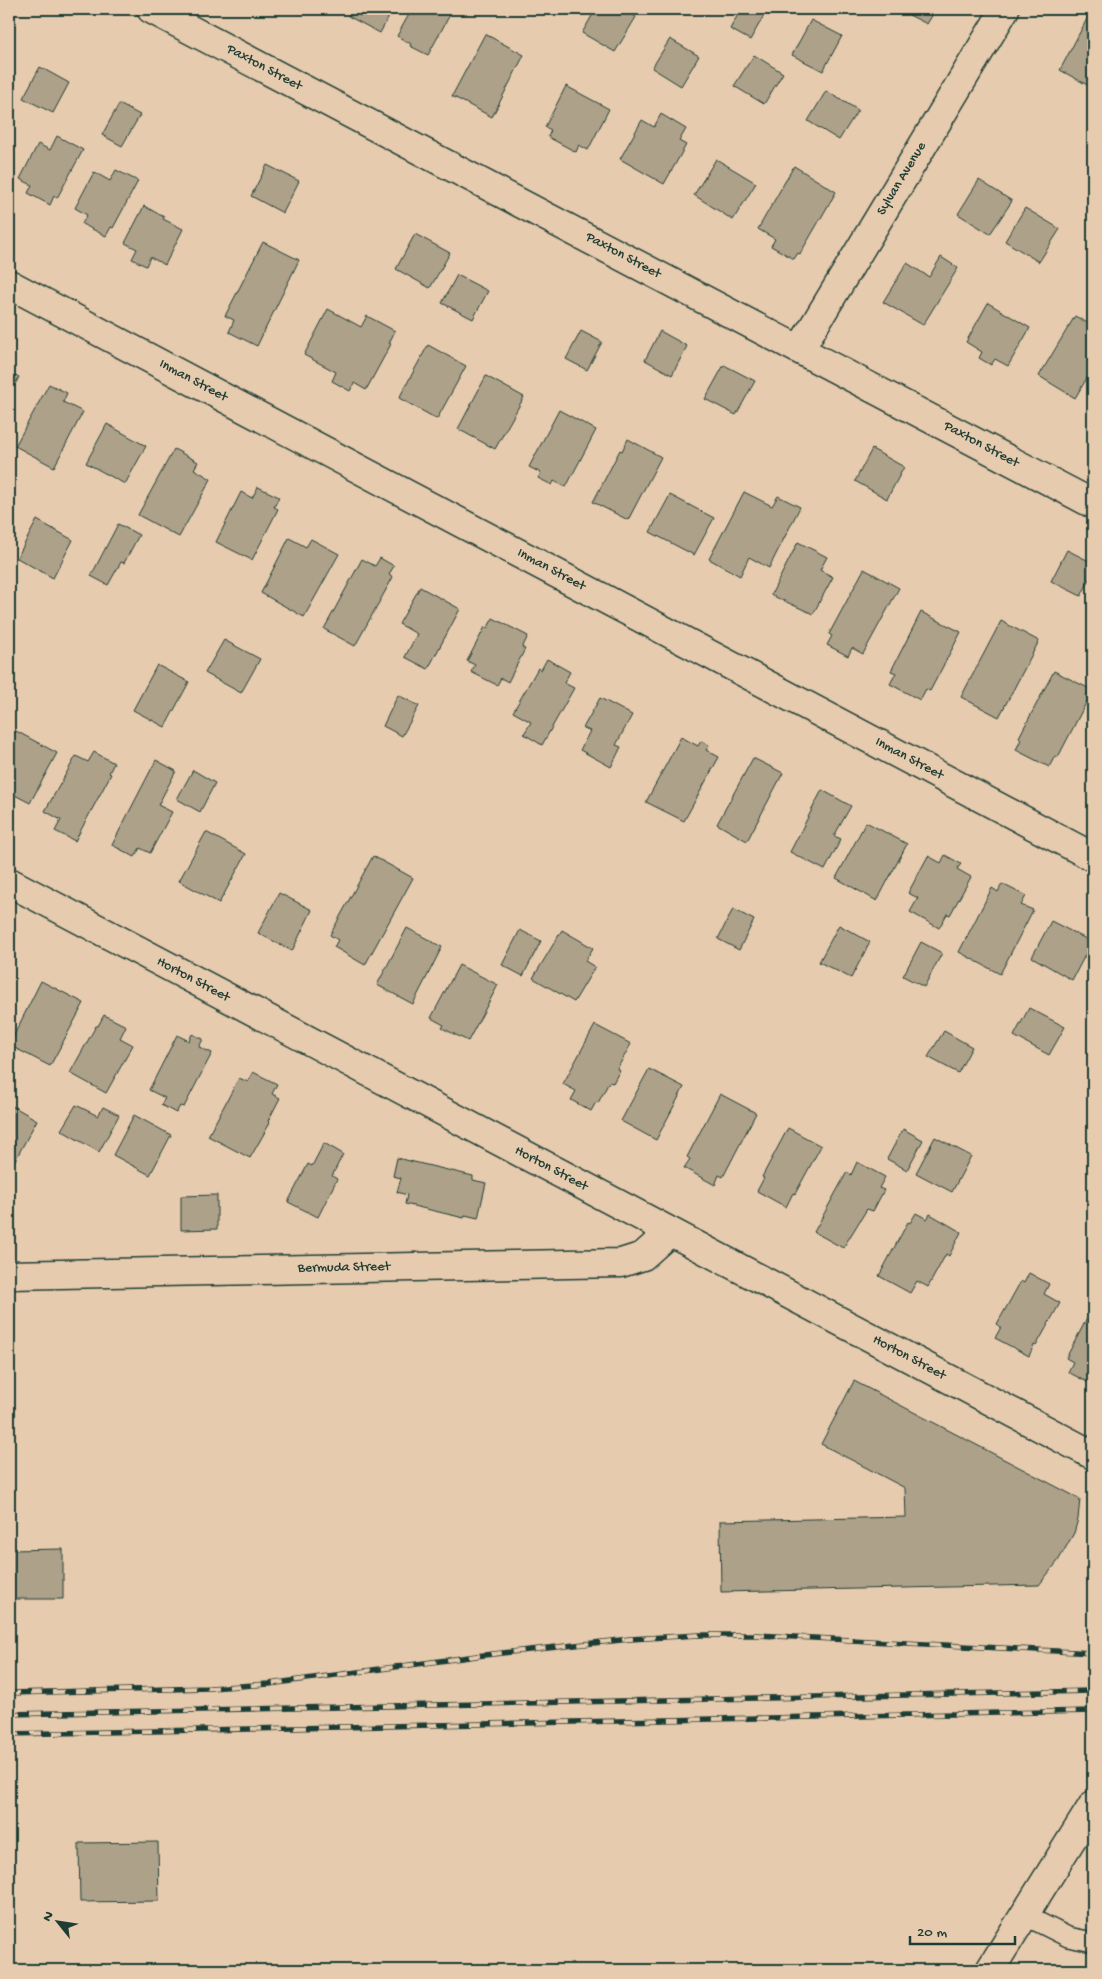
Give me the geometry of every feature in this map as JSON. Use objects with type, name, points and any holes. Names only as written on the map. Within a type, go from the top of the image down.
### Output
[{"type":"street","name":"Paxton Street","points":[[151,9],[1093,504]]},
{"type":"street","name":"Sylvan Avenue","points":[[800,349],[1005,9]]},
{"type":"street","name":"Inman Street","points":[[9,284],[1093,857]]},
{"type":"street","name":"Horton Street","points":[[9,882],[1093,1455]]},
{"type":"street","name":"Bermuda Street","points":[[9,1275],[621,1263],[643,1256],[670,1232]]},
{"type":"street","points":[[990,1970],[1093,1805]]},
{"type":"lane","points":[[1024,1915],[1068,1937],[1093,1942]]},
{"type":"building","points":[[352,9],[393,9],[380,33],[348,16]]},
{"type":"building","points":[[412,9],[453,9],[428,55],[410,46],[411,44],[397,36]]},
{"type":"building","points":[[596,9],[623,9],[636,17],[615,52],[582,33]]},
{"type":"building","points":[[741,9],[760,9],[766,12],[750,40],[730,29]]},
{"type":"building","points":[[912,9],[936,9],[927,24],[909,15]]},
{"type":"building","points":[[1088,17],[1093,20],[1093,88],[1060,70]]},
{"type":"building","points":[[811,20],[842,36],[823,71],[792,55]]},
{"type":"building","points":[[485,34],[524,55],[492,117],[452,96]]},
{"type":"building","points":[[670,39],[699,56],[681,86],[652,68]]},
{"type":"building","points":[[754,55],[783,73],[764,104],[734,86]]},
{"type":"building","points":[[40,67],[69,83],[53,113],[23,98]]},
{"type":"building","points":[[566,86],[609,109],[588,150],[579,145],[576,152],[548,137],[551,130],[545,127]]},
{"type":"building","points":[[826,91],[858,110],[839,140],[808,121]]},
{"type":"building","points":[[119,104],[140,115],[122,146],[102,135]]},
{"type":"building","points":[[661,114],[686,129],[679,141],[686,145],[664,184],[620,159],[642,120],[654,127]]},
{"type":"building","points":[[57,136],[83,150],[57,198],[54,196],[50,205],[28,193],[32,185],[20,179],[38,144],[50,150]]},
{"type":"building","points":[[716,159],[756,183],[733,220],[694,195]]},
{"type":"building","points":[[267,165],[299,181],[283,213],[251,196]]},
{"type":"building","points":[[794,166],[836,192],[800,254],[798,253],[794,259],[771,246],[775,239],[758,229]]},
{"type":"building","points":[[116,170],[138,181],[113,228],[111,227],[106,236],[82,224],[87,215],[75,208],[94,172],[110,181]]},
{"type":"building","points":[[979,180],[1012,201],[990,234],[958,214]]},
{"type":"building","points":[[144,206],[164,217],[163,219],[183,229],[165,265],[150,257],[146,266],[132,259],[137,249],[125,243]]},
{"type":"building","points":[[1025,208],[1060,229],[1039,262],[1005,241]]},
{"type":"building","points":[[415,234],[450,253],[430,288],[396,269]]},
{"type":"building","points":[[263,242],[299,260],[257,346],[229,332],[234,320],[225,316]]},
{"type":"building","points":[[941,257],[958,268],[923,325],[883,302],[907,263],[929,277]]},
{"type":"building","points":[[457,275],[488,291],[473,319],[442,303]]},
{"type":"building","points":[[988,303],[1030,328],[1008,366],[995,359],[991,365],[979,358],[982,352],[966,342]]},
{"type":"building","points":[[328,309],[361,327],[367,316],[395,331],[389,343],[391,344],[366,390],[354,383],[350,391],[332,381],[336,372],[304,355]]},
{"type":"building","points":[[1075,316],[1093,326],[1093,368],[1075,398],[1039,376]]},
{"type":"building","points":[[581,331],[602,342],[587,370],[566,359]]},
{"type":"building","points":[[660,331],[687,346],[672,375],[645,360]]},
{"type":"building","points":[[428,345],[466,366],[437,419],[399,398]]},
{"type":"building","points":[[724,365],[755,381],[736,415],[705,399]]},
{"type":"building","points":[[9,371],[19,377],[9,396]]},
{"type":"building","points":[[486,376],[524,397],[495,449],[458,429]]},
{"type":"building","points":[[49,384],[67,393],[63,402],[83,412],[54,467],[15,446]]},
{"type":"building","points":[[559,410],[596,430],[566,487],[554,481],[552,485],[538,478],[541,473],[529,467]]},
{"type":"building","points":[[107,424],[146,446],[125,484],[86,463]]},
{"type":"building","points":[[628,439],[661,457],[628,520],[593,502],[620,450],[622,451]]},
{"type":"building","points":[[174,449],[198,462],[194,469],[211,479],[179,537],[138,515]]},
{"type":"building","points":[[872,449],[904,467],[887,499],[855,481]]},
{"type":"building","points":[[258,487],[279,497],[274,507],[278,509],[252,560],[216,542],[241,492],[252,498]]},
{"type":"building","points":[[744,492],[772,506],[778,496],[800,507],[769,568],[749,557],[740,576],[709,559]]},
{"type":"building","points":[[670,495],[714,518],[694,555],[650,532]]},
{"type":"building","points":[[37,520],[73,540],[53,578],[17,558]]},
{"type":"building","points":[[118,524],[139,535],[124,563],[121,562],[108,585],[91,576]]},
{"type":"building","points":[[289,538],[306,547],[311,539],[339,554],[304,617],[261,593]]},
{"type":"building","points":[[798,542],[827,557],[820,570],[833,577],[813,614],[771,595]]},
{"type":"building","points":[[1067,550],[1093,563],[1093,573],[1081,596],[1051,581]]},
{"type":"building","points":[[380,558],[394,566],[389,574],[393,577],[355,646],[324,629],[362,559],[375,566]]},
{"type":"building","points":[[864,569],[899,588],[863,654],[852,648],[848,656],[827,645],[832,636],[829,634]]},
{"type":"building","points":[[420,587],[460,609],[428,669],[405,657],[417,634],[399,624]]},
{"type":"building","points":[[921,612],[961,632],[930,691],[926,689],[920,700],[890,684],[896,673],[891,671]]},
{"type":"building","points":[[493,618],[528,636],[522,648],[525,649],[508,682],[501,678],[497,685],[471,672],[475,665],[467,661],[485,627],[487,629]]},
{"type":"building","points":[[1001,621],[1039,641],[999,717],[961,697]]},
{"type":"building","points":[[224,640],[260,659],[241,693],[205,673]]},
{"type":"building","points":[[547,659],[570,672],[564,683],[574,688],[542,745],[524,734],[531,722],[513,712],[538,668],[541,670]]},
{"type":"building","points":[[157,665],[189,682],[165,727],[133,710]]},
{"type":"building","points":[[1054,671],[1090,689],[1086,697],[1088,699],[1058,757],[1055,756],[1049,767],[1016,750],[1021,739],[1019,737]]},
{"type":"building","points":[[398,695],[419,706],[402,736],[383,726]]},
{"type":"building","points":[[600,698],[632,715],[616,745],[621,747],[611,767],[580,750],[590,731],[583,728]]},
{"type":"building","points":[[16,731],[57,753],[30,803],[9,792],[9,744]]},
{"type":"building","points":[[681,737],[698,746],[701,741],[709,745],[706,750],[719,757],[684,821],[646,802]]},
{"type":"building","points":[[94,752],[114,763],[109,773],[111,774],[75,841],[55,831],[61,820],[45,811],[76,756],[88,762]]},
{"type":"building","points":[[753,758],[783,773],[747,841],[717,824]]},
{"type":"building","points":[[156,760],[176,771],[158,805],[172,812],[150,853],[140,848],[135,857],[112,845]]},
{"type":"building","points":[[193,770],[215,783],[200,812],[177,799]]},
{"type":"building","points":[[822,790],[851,806],[834,836],[841,839],[825,870],[790,852]]},
{"type":"building","points":[[866,822],[907,844],[877,901],[836,878]]},
{"type":"building","points":[[206,832],[246,854],[219,903],[179,881]]},
{"type":"building","points":[[945,855],[961,864],[957,869],[971,877],[950,915],[947,914],[939,928],[910,912],[918,898],[908,893],[928,856],[941,863]]},
{"type":"building","points":[[373,856],[413,878],[365,965],[334,947],[338,940],[330,935]]},
{"type":"building","points":[[1002,884],[1026,896],[1021,905],[1033,910],[1000,974],[959,952],[992,888],[998,892]]},
{"type":"building","points":[[279,893],[312,910],[292,951],[258,933]]},
{"type":"building","points":[[733,909],[754,920],[739,950],[718,939]]},
{"type":"building","points":[[1051,921],[1092,942],[1072,980],[1032,957]]},
{"type":"building","points":[[839,925],[870,942],[851,978],[819,962]]},
{"type":"building","points":[[407,928],[442,947],[413,1004],[377,985]]},
{"type":"building","points":[[520,930],[541,941],[523,976],[502,965]]},
{"type":"building","points":[[562,930],[593,948],[585,961],[595,967],[574,1002],[533,978]]},
{"type":"building","points":[[921,942],[942,953],[924,987],[903,976]]},
{"type":"building","points":[[459,965],[498,985],[468,1041],[442,1028],[444,1025],[431,1018]]},
{"type":"building","points":[[41,981],[84,1003],[50,1066],[9,1045]]},
{"type":"building","points":[[1029,1008],[1065,1027],[1049,1055],[1014,1036]]},
{"type":"building","points":[[104,1015],[126,1026],[120,1038],[133,1045],[106,1093],[70,1073]]},
{"type":"building","points":[[595,1025],[631,1044],[617,1069],[620,1070],[613,1083],[609,1082],[598,1103],[596,1102],[591,1111],[571,1100],[576,1091],[563,1084]]},
{"type":"building","points":[[944,1031],[972,1047],[958,1073],[928,1057]]},
{"type":"building","points":[[192,1034],[203,1039],[199,1047],[212,1053],[184,1107],[180,1106],[176,1113],[161,1105],[165,1098],[149,1090],[177,1035],[189,1041]]},
{"type":"building","points":[[649,1069],[684,1087],[656,1140],[621,1121]]},
{"type":"building","points":[[253,1072],[277,1084],[272,1094],[280,1098],[268,1121],[270,1123],[250,1158],[208,1136],[239,1078],[248,1082]]},
{"type":"building","points":[[720,1094],[756,1113],[723,1177],[719,1175],[715,1185],[684,1168],[690,1159],[687,1157]]},
{"type":"building","points":[[9,1104],[37,1120],[13,1164],[9,1162]]},
{"type":"building","points":[[76,1105],[98,1116],[103,1107],[119,1115],[99,1152],[61,1130]]},
{"type":"building","points":[[134,1115],[171,1135],[150,1175],[113,1155]]},
{"type":"building","points":[[788,1128],[821,1146],[786,1207],[757,1191],[764,1178],[762,1177]]},
{"type":"building","points":[[903,1129],[923,1140],[907,1170],[887,1159]]},
{"type":"building","points":[[935,1137],[971,1156],[952,1192],[916,1173]]},
{"type":"building","points":[[324,1143],[343,1154],[332,1176],[337,1179],[318,1217],[288,1202],[308,1164],[312,1166]]},
{"type":"building","points":[[397,1158],[473,1176],[473,1180],[486,1183],[478,1218],[465,1215],[464,1218],[405,1204],[407,1195],[397,1192],[401,1178],[393,1176]]},
{"type":"building","points":[[857,1162],[885,1177],[879,1188],[884,1190],[873,1211],[867,1209],[843,1248],[814,1232],[847,1172],[851,1175]]},
{"type":"building","points":[[217,1195],[217,1229],[181,1230],[181,1196]]},
{"type":"building","points":[[916,1213],[927,1219],[930,1214],[961,1232],[949,1256],[946,1254],[928,1287],[917,1281],[910,1293],[879,1276],[908,1222],[910,1223]]},
{"type":"building","points":[[1029,1273],[1049,1284],[1044,1294],[1060,1303],[1029,1356],[995,1338],[1001,1327],[997,1324],[1021,1281],[1024,1283]]},
{"type":"building","points":[[1093,1307],[1093,1385],[1068,1372],[1073,1362],[1066,1358]]},
{"type":"building","points":[[854,1381],[1080,1499],[1078,1519],[1074,1533],[1058,1561],[1039,1585],[721,1592],[720,1521],[906,1517],[905,1488],[821,1444]]},
{"type":"building","points":[[63,1549],[63,1599],[9,1599],[9,1550]]},
{"type":"building","points":[[158,1842],[159,1901],[80,1902],[79,1843]]},
{"type":"railway","points":[[9,1693],[210,1688],[269,1684],[484,1655],[630,1639],[699,1635],[757,1635],[1093,1653]]},
{"type":"railway","points":[[9,1714],[1093,1691]]},
{"type":"railway","points":[[9,1734],[1093,1711]]}]
